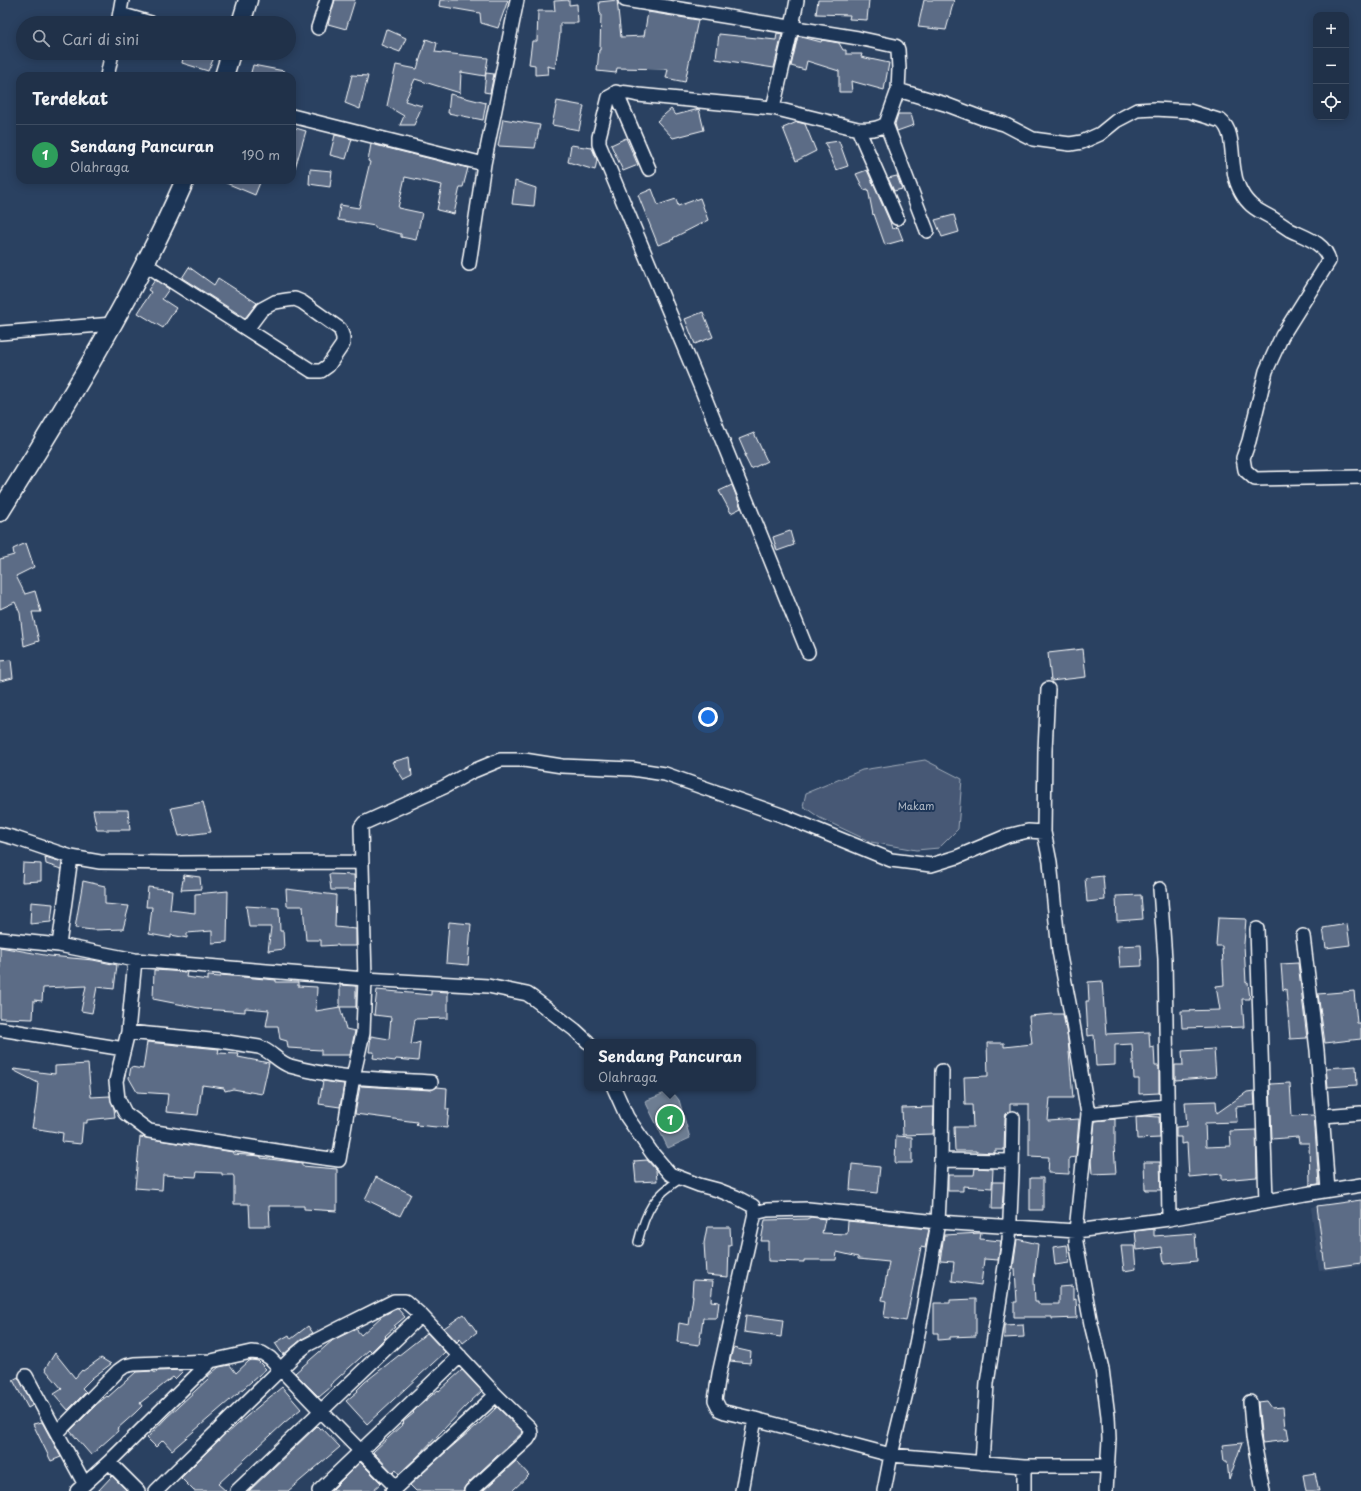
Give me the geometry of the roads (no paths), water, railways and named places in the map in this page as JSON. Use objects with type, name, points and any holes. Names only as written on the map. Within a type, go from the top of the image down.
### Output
[{"type":"street","points":[[119,16],[122,0]]},
{"type":"street","points":[[243,16],[248,0]]},
{"type":"street","points":[[318,28],[327,0]]},
{"type":"street","points":[[469,264],[484,164],[517,0]]},
{"type":"street","points":[[625,0],[858,38],[898,47],[898,90],[886,124],[881,127],[870,130],[858,129],[773,108],[616,92],[609,97],[599,137],[599,144],[698,380],[808,652]]},
{"type":"street","points":[[773,108],[797,0]]},
{"type":"street","points":[[108,72],[110,60]]},
{"type":"street","points":[[225,72],[229,60]]},
{"type":"street","points":[[898,90],[1004,124],[1033,139],[1070,144],[1082,142],[1100,134],[1116,120],[1137,110],[1155,109],[1189,111],[1221,121],[1225,124],[1230,139],[1235,176],[1243,196],[1253,208],[1290,230],[1305,236],[1320,246],[1328,257],[1329,261],[1282,336],[1266,371],[1249,441],[1243,458],[1245,470],[1255,479],[1361,477]]},
{"type":"street","points":[[616,92],[649,169]]},
{"type":"street","points":[[296,117],[484,164]]},
{"type":"street","points":[[886,124],[927,231]]},
{"type":"street","points":[[858,129],[897,218]]},
{"type":"street","points":[[0,512],[113,324],[164,228],[183,184]]},
{"type":"street","points":[[145,264],[312,371],[320,371],[328,366],[343,344],[343,337],[340,330],[302,302],[295,300],[275,302],[262,309],[247,329]]},
{"type":"street","points":[[0,333],[113,324]]},
{"type":"street","points":[[1048,690],[1045,750],[1044,832],[1050,862],[1059,951],[1088,1114],[1076,1242],[1103,1377],[1109,1427],[1106,1491]]},
{"type":"street","points":[[135,960],[128,1032],[116,1082],[118,1099],[124,1113],[150,1131],[339,1160],[353,1077],[363,1033],[365,979],[361,827],[364,823],[444,787],[471,772],[500,760],[524,760],[562,766],[632,769],[665,774],[781,815],[891,860],[931,865],[957,857],[1007,836],[1028,831],[1044,832]]},
{"type":"street","points":[[0,834],[71,857],[100,862],[361,862]]},
{"type":"street","points":[[59,945],[71,857]]},
{"type":"street","points":[[1160,888],[1165,959],[1166,1106],[1169,1219]]},
{"type":"street","points":[[1257,928],[1266,1201]]},
{"type":"street","points":[[1303,936],[1317,1050],[1328,1190]]},
{"type":"street","points":[[0,939],[59,945],[135,960],[365,979],[488,986],[526,994],[575,1030],[585,1039]]},
{"type":"street","points":[[0,1029],[124,1049]]},
{"type":"street","points":[[128,1032],[222,1040],[259,1047],[265,1049],[280,1062],[290,1066],[329,1074],[431,1082]]},
{"type":"street","points":[[884,1491],[891,1455],[909,1382],[938,1222],[941,1160],[942,1071]]},
{"type":"street","points":[[615,1091],[628,1117],[652,1153],[670,1174],[736,1196],[753,1206],[755,1213],[719,1374],[715,1400],[720,1410],[891,1455],[1024,1466],[1108,1466]]},
{"type":"street","points":[[1088,1114],[1166,1106]]},
{"type":"street","points":[[1322,1116],[1361,1113]]},
{"type":"street","points":[[982,1463],[987,1383],[1010,1227],[1013,1118]]},
{"type":"street","points":[[941,1160],[1012,1161]]},
{"type":"street","points":[[755,1213],[767,1210],[808,1209],[938,1222],[1076,1231],[1169,1219],[1361,1185]]},
{"type":"street","points":[[156,1491],[280,1368],[307,1345],[394,1301],[405,1301],[422,1315],[496,1395],[530,1428],[531,1434],[528,1439],[471,1491]]},
{"type":"street","points":[[237,1491],[422,1315]]},
{"type":"street","points":[[58,1432],[118,1371],[125,1366],[134,1364],[211,1361],[251,1352],[262,1353],[270,1358],[280,1368],[360,1451],[394,1489],[496,1395]]},
{"type":"street","points":[[319,1491],[460,1356]]},
{"type":"street","points":[[26,1376],[58,1432],[81,1487],[109,1462],[211,1361]]},
{"type":"street","points":[[1250,1402],[1253,1437],[1263,1491]]},
{"type":"street","points":[[742,1491],[755,1419]]},
{"type":"street","points":[[109,1462],[138,1491]]},
{"type":"street","points":[[1024,1466],[1024,1491]]},
{"type":"lane","points":[[638,1242],[646,1214],[651,1205],[672,1185],[682,1178]]},
{"type":"place","name":"Sendang Pancuran","points":[[670,1119]]},
{"type":"park label","name":"Makam","points":[[916,806]]}]
